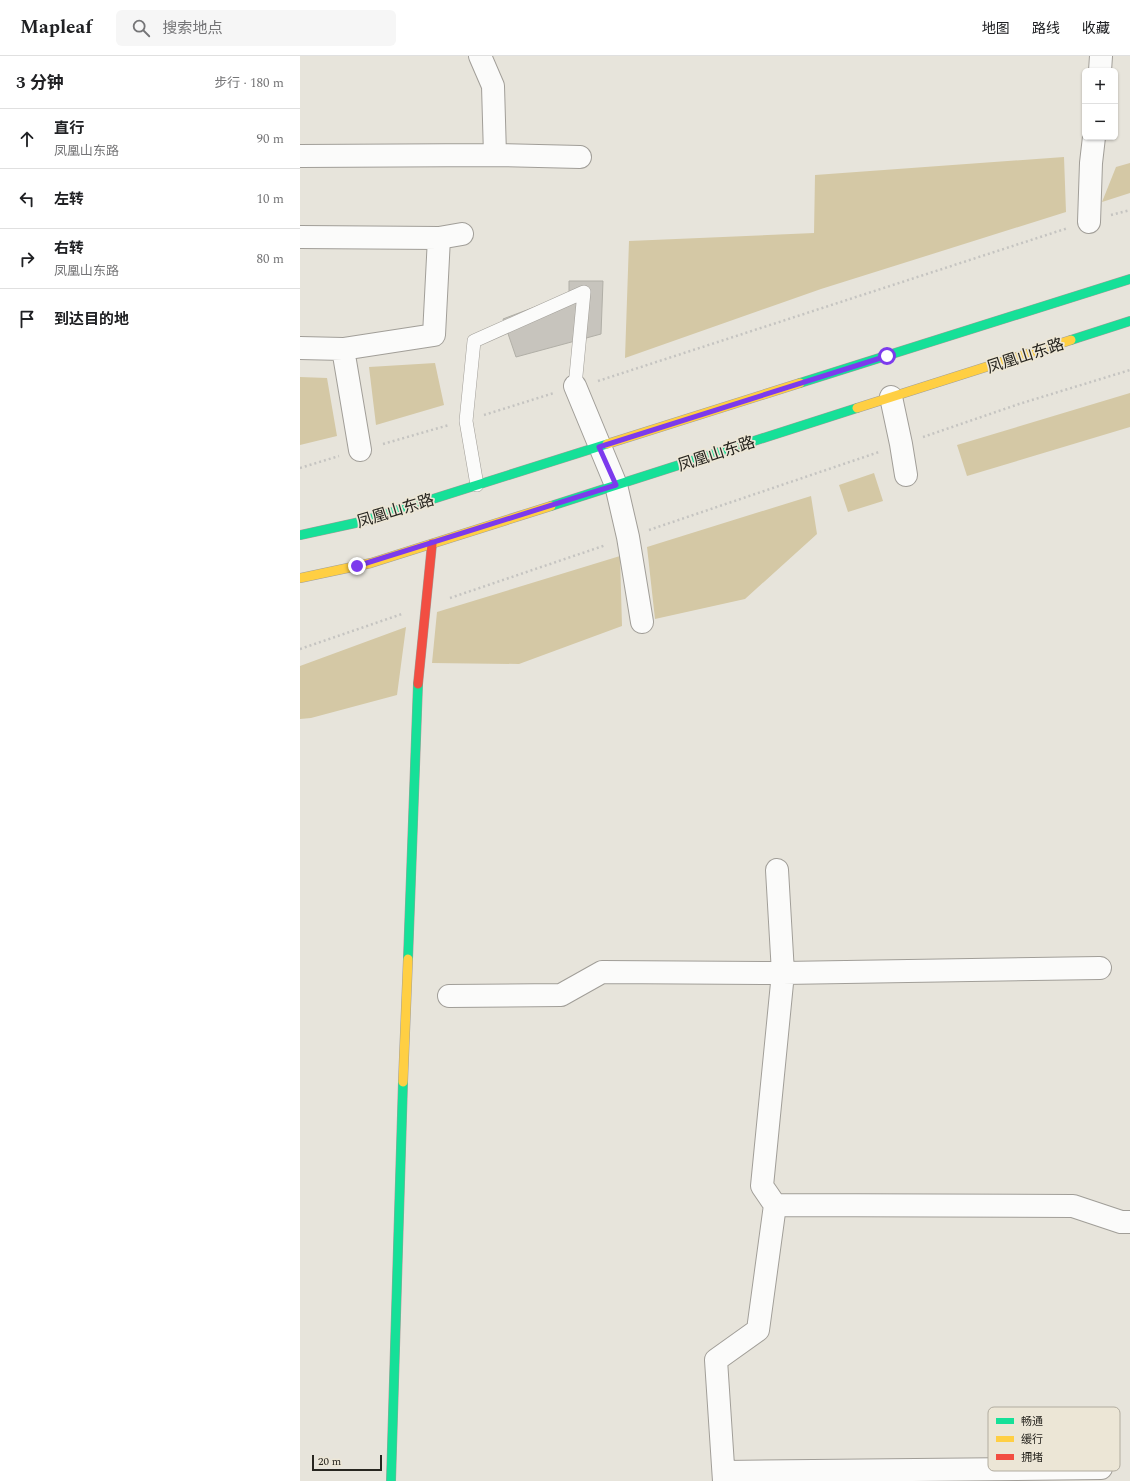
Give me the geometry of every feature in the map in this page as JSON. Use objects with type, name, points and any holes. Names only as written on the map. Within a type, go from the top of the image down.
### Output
[{"type":"main road","name":"凤凰山东路","points":[[300,535],[360,522],[1130,279]]},
{"type":"main road","name":"凤凰山东路","points":[[300,578],[371,563],[1130,321]]},
{"type":"main road","points":[[391,1481],[395,1325],[418,683],[432,544]]},
{"type":"street","points":[[480,56],[493,86],[495,155]]},
{"type":"street","points":[[1100,68],[1101,56]]},
{"type":"street","points":[[1089,222],[1091,163],[1094,140]]},
{"type":"street","points":[[300,156],[495,155],[580,157]]},
{"type":"street","points":[[300,237],[439,238],[462,234]]},
{"type":"street","points":[[300,348],[343,349],[434,335],[439,238]]},
{"type":"street","points":[[343,349],[360,450]]},
{"type":"street","points":[[575,386],[616,485],[628,537],[642,622]]},
{"type":"street","points":[[891,397],[906,475]]},
{"type":"street","points":[[777,870],[783,973],[762,1186],[775,1205],[758,1330],[716,1360],[724,1476],[988,1470]]},
{"type":"street","points":[[449,996],[562,995],[602,972],[783,973],[1100,968]]},
{"type":"street","points":[[775,1205],[1073,1206],[1121,1222],[1130,1222]]},
{"type":"lane","points":[[477,485],[466,421],[474,341],[584,292],[575,386]]},
{"type":"path","points":[[300,468],[466,421],[575,386],[601,381],[1040,236],[1130,210]]},
{"type":"path","points":[[300,649],[1019,404],[1130,370]]},
{"type":"shaded area","points":[[1064,157],[1066,212],[821,289],[625,358],[629,241],[814,233],[815,175]]},
{"type":"shaded area","points":[[1130,163],[1130,193],[1102,202],[1116,167]]},
{"type":"shaded area","points":[[435,363],[444,405],[376,425],[369,367]]},
{"type":"shaded area","points":[[300,377],[327,378],[337,436],[300,445]]},
{"type":"shaded area","points":[[1130,393],[1130,427],[967,476],[957,445]]},
{"type":"shaded area","points":[[874,473],[883,501],[848,512],[839,485]]},
{"type":"shaded area","points":[[811,496],[817,534],[745,599],[655,619],[647,547]]},
{"type":"shaded area","points":[[620,556],[622,626],[519,664],[432,663],[437,612]]},
{"type":"shaded area","points":[[406,627],[397,695],[311,718],[300,719],[300,666]]},
{"type":"building","points":[[569,281],[603,281],[601,334],[516,357],[503,319],[569,294]]},
{"type":"traffic: fast","points":[[800,383],[1130,279]]},
{"type":"traffic: fast","points":[[1071,340],[1130,321]]},
{"type":"traffic: fast","points":[[551,506],[857,408]]},
{"type":"traffic: fast","points":[[300,535],[360,522],[607,444]]},
{"type":"traffic: fast","points":[[408,959],[418,684]]},
{"type":"traffic: fast","points":[[391,1481],[403,1082]]},
{"type":"traffic: slow","points":[[857,408],[1071,340]]},
{"type":"traffic: slow","points":[[607,444],[800,383]]},
{"type":"traffic: slow","points":[[300,578],[371,563],[551,506]]},
{"type":"traffic: slow","points":[[403,1082],[408,959]]},
{"type":"traffic: jam","points":[[418,684],[432,544]]},
{"type":"route","points":[[357,566],[371,563],[616,485],[599,447],[887,356]]}]
